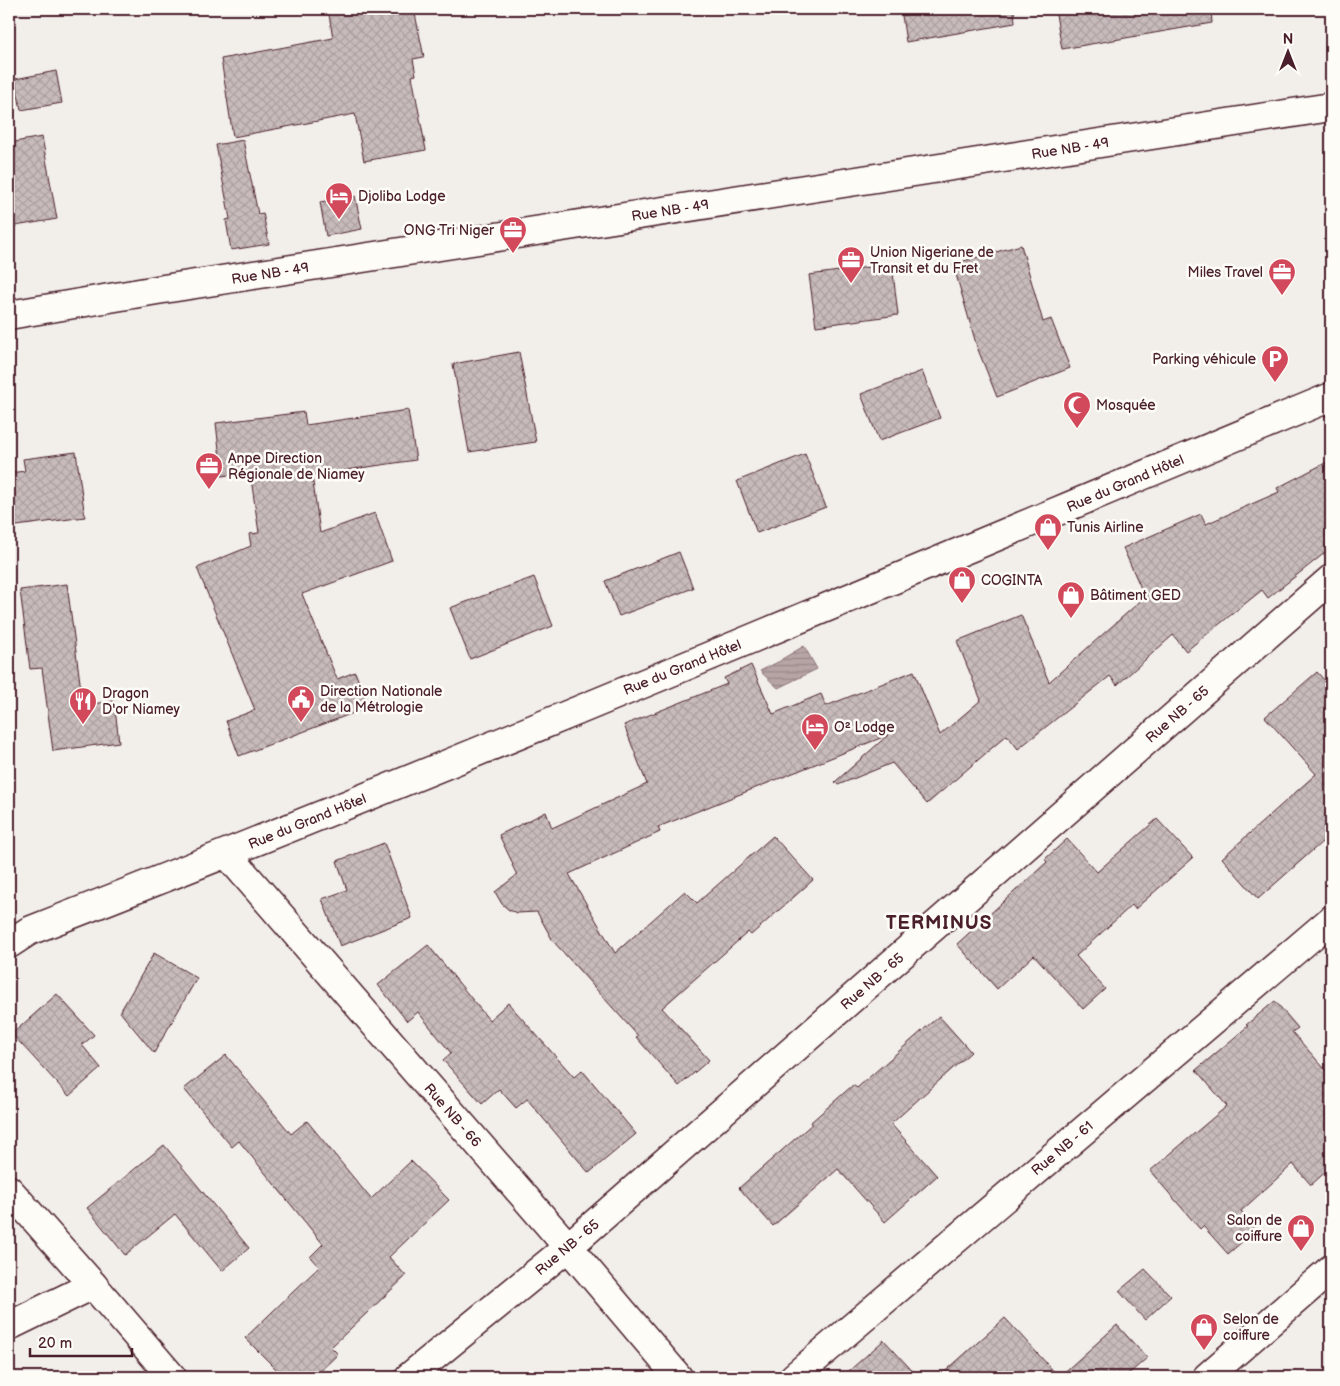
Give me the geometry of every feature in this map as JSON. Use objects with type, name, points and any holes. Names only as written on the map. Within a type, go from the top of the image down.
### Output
[{"type":"street","name":"Rue NB - 49","points":[[9,315],[157,290],[1331,107]]},
{"type":"street","name":"Rue du Grand Hôtel","points":[[16,936],[227,854],[721,651],[1331,396]]},
{"type":"street","name":"Rue NB - 65","points":[[409,1377],[568,1247],[1331,579]]},
{"type":"street","name":"Rue NB - 66","points":[[227,854],[568,1247],[678,1377]]},
{"type":"street","name":"Rue NB - 61","points":[[794,1377],[1331,920]]},
{"type":"street","points":[[9,1190],[172,1377]]},
{"type":"street","points":[[1207,1377],[1331,1269]]},
{"type":"street","points":[[9,1326],[93,1285]]},
{"type":"shaded area","points":[[804,646],[817,669],[778,688],[760,671],[782,660]]},
{"type":"building","points":[[328,9],[414,9],[424,57],[413,59],[416,75],[412,76],[426,150],[364,161],[355,114],[233,137],[221,59],[333,38]]},
{"type":"building","points":[[901,9],[1014,9],[1015,23],[906,42]]},
{"type":"building","points":[[1055,9],[1211,9],[1212,23],[1062,49]]},
{"type":"building","points":[[56,71],[62,103],[21,110],[15,79]]},
{"type":"building","points":[[42,137],[57,219],[9,227],[9,143]]},
{"type":"building","points":[[243,140],[258,214],[263,213],[269,244],[231,250],[226,220],[230,219],[216,145]]},
{"type":"building","points":[[355,196],[362,229],[326,236],[320,202]]},
{"type":"building","points":[[1021,245],[1043,322],[1051,319],[1070,368],[997,397],[977,347],[953,264]]},
{"type":"building","points":[[892,264],[898,315],[816,326],[809,275]]},
{"type":"building","points":[[519,352],[536,442],[469,452],[453,364]]},
{"type":"building","points":[[922,371],[940,418],[879,441],[861,394]]},
{"type":"building","points":[[408,410],[416,460],[312,475],[320,533],[375,513],[392,561],[302,594],[337,679],[355,672],[369,707],[239,756],[226,721],[255,710],[197,568],[251,546],[249,534],[259,533],[250,472],[222,476],[216,423],[304,412],[306,425]]},
{"type":"building","points":[[76,452],[85,517],[9,527],[9,473],[25,471],[23,459]]},
{"type":"building","points":[[805,454],[826,507],[757,533],[737,481]]},
{"type":"building","points":[[1331,460],[1331,548],[1268,598],[1262,590],[1186,651],[1173,635],[1117,685],[1110,676],[1018,749],[1007,735],[927,804],[892,763],[838,785],[835,782],[888,735],[658,827],[660,832],[569,874],[615,953],[685,891],[697,903],[773,836],[813,880],[751,935],[748,932],[662,1008],[709,1060],[679,1086],[636,1037],[638,1036],[553,941],[537,912],[517,913],[509,910],[502,904],[495,892],[517,875],[499,835],[546,812],[552,828],[647,784],[624,725],[727,684],[724,678],[751,665],[773,714],[821,694],[826,706],[914,671],[940,735],[981,700],[957,641],[1021,615],[1049,682],[1145,597],[1123,548],[1201,514],[1206,524],[1279,492],[1277,488]]},
{"type":"building","points":[[679,552],[693,588],[619,616],[605,581]]},
{"type":"building","points":[[534,577],[553,626],[470,659],[450,608]]},
{"type":"building","points":[[67,584],[83,705],[114,701],[119,742],[53,751],[42,668],[30,669],[20,590]]},
{"type":"building","points":[[1317,672],[1331,688],[1331,834],[1258,899],[1222,858],[1316,774],[1265,717]]},
{"type":"building","points":[[1157,819],[1193,858],[1135,909],[1132,905],[1076,956],[1105,989],[1083,1009],[1034,955],[997,989],[957,944],[1047,862],[1045,859],[1067,839],[1097,872]]},
{"type":"building","points":[[384,843],[412,918],[340,946],[322,899],[347,890],[337,861]]},
{"type":"building","points":[[428,945],[489,1020],[508,1003],[574,1077],[582,1070],[636,1134],[589,1173],[527,1099],[516,1108],[499,1089],[482,1104],[443,1060],[451,1053],[418,1012],[407,1021],[378,985]]},
{"type":"building","points":[[154,953],[197,978],[154,1053],[120,1012]]},
{"type":"building","points":[[57,994],[94,1035],[82,1045],[101,1068],[69,1096],[12,1034]]},
{"type":"building","points":[[1275,1001],[1298,1028],[1292,1032],[1331,1076],[1331,1167],[1311,1185],[1293,1164],[1241,1211],[1257,1229],[1228,1254],[1203,1226],[1200,1229],[1150,1171],[1227,1106],[1196,1070]]},
{"type":"building","points":[[939,1016],[971,1052],[891,1124],[937,1176],[885,1222],[838,1169],[773,1226],[739,1188],[853,1085],[857,1088]]},
{"type":"building","points":[[226,1055],[291,1134],[307,1121],[371,1199],[411,1161],[449,1200],[389,1257],[406,1276],[331,1347],[338,1354],[314,1377],[284,1377],[245,1338],[319,1267],[310,1257],[323,1244],[239,1141],[232,1147],[184,1089]]},
{"type":"building","points":[[164,1145],[249,1248],[222,1271],[175,1214],[125,1255],[87,1208]]},
{"type":"building","points":[[1145,1269],[1171,1296],[1145,1320],[1119,1291]]},
{"type":"building","points":[[1005,1318],[1059,1377],[939,1377]]},
{"type":"building","points":[[1117,1325],[1147,1358],[1125,1377],[1059,1377]]},
{"type":"building","points":[[884,1340],[918,1377],[842,1377]]},
{"type":"place","name":"Djoliba Lodge","points":[[339,220]]},
{"type":"place","name":"ONG Tri Niger","points":[[513,254]]},
{"type":"place","name":"Union Nigeriane de Transit et du Fret","points":[[851,284]]},
{"type":"place","name":"Miles Travel","points":[[1282,296]]},
{"type":"place","name":"Parking véhicule","points":[[1275,383]]},
{"type":"place","name":"Mosquée","points":[[1077,429]]},
{"type":"place","name":"Anpe Direction Régionale de Niamey","points":[[209,490]]},
{"type":"place","name":"Tunis Airline","points":[[1048,551]]},
{"type":"place","name":"COGINTA","points":[[962,604]]},
{"type":"place","name":"Bâtiment GED","points":[[1071,619]]},
{"type":"place","name":"Direction Nationale de la Métrologie","points":[[301,723]]},
{"type":"place","name":"Dragon D'or Niamey","points":[[83,725]]},
{"type":"place","name":"O² Lodge","points":[[815,751]]},
{"type":"place","name":"Salon de coiffure","points":[[1301,1252]]},
{"type":"place","name":"Selon de coiffure","points":[[1204,1351]]},
{"type":"district","name":"TERMINUS","points":[[939,922]]}]
